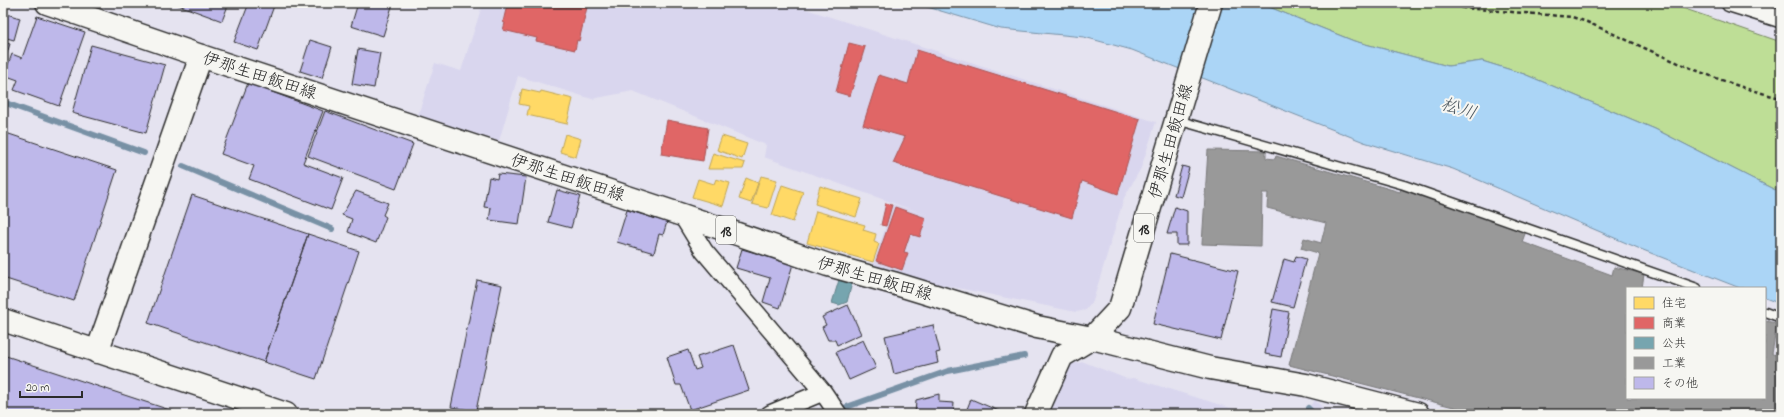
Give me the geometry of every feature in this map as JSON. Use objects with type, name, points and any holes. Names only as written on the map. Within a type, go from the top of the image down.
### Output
[{"type":"main road","name":"伊那生田飯田線","points":[[47,3],[201,56],[682,215],[828,265],[893,283],[1037,327],[1092,338],[1210,368],[1306,385],[1418,414]]},
{"type":"main road","name":"伊那生田飯田線","points":[[1092,338],[1120,308],[1211,3]]},
{"type":"main road","points":[[97,352],[201,56]]},
{"type":"main road","points":[[3,320],[286,414]]},
{"type":"main road","points":[[1036,414],[1062,356],[1092,338]]},
{"type":"street","points":[[1730,3],[1781,19]]},
{"type":"street","points":[[682,215],[704,251],[826,396],[838,414]]},
{"type":"street","points":[[770,414],[826,396]]},
{"type":"lane","points":[[1178,114],[1404,185],[1694,287]]},
{"type":"lane","points":[[1766,312],[1781,318]]},
{"type":"path","points":[[1448,3],[1464,8],[1572,17],[1587,22],[1676,62],[1750,91],[1781,98]]},
{"type":"shaded area","points":[[483,3],[787,3],[1156,122],[1141,168],[1124,198],[1093,301],[1086,310],[1076,312],[938,284],[872,268],[893,204],[927,215],[764,157],[766,145],[633,91],[592,99],[518,76],[499,141],[418,115],[435,63],[461,71]]},
{"type":"shaded area","points":[[1084,362],[1127,379],[1133,378],[1250,414],[1043,414],[1065,365]]},
{"type":"shaded area","points":[[1315,400],[1329,414],[1302,414]]},
{"type":"green space","points":[[1259,3],[1668,3],[1781,42],[1781,193],[1655,129],[1524,74],[1482,61],[1448,66],[1354,41]]},
{"type":"water","name":"松川","points":[[914,3],[1259,3],[1354,41],[1448,66],[1482,61],[1524,74],[1655,129],[1781,193],[1781,304],[1766,298],[1766,287],[1737,287],[1638,248],[1453,169],[1364,142],[1132,50],[1084,37],[1001,29]]},
{"type":"building: 住宅","points":[[522,89],[540,93],[541,91],[573,99],[567,124],[527,115],[529,106],[519,104]]},
{"type":"building: 住宅","points":[[565,134],[581,139],[576,157],[560,152]]},
{"type":"building: 住宅","points":[[722,136],[747,144],[742,159],[717,150]]},
{"type":"building: 住宅","points":[[713,153],[745,163],[743,169],[708,169]]},
{"type":"building: 住宅","points":[[761,176],[777,180],[768,208],[752,204]]},
{"type":"building: 住宅","points":[[746,178],[758,183],[751,203],[739,199]]},
{"type":"building: 住宅","points":[[698,179],[714,184],[716,179],[730,183],[723,206],[692,197]]},
{"type":"building: 住宅","points":[[782,185],[803,192],[793,222],[772,215]]},
{"type":"building: 住宅","points":[[820,186],[862,199],[856,217],[815,204]]},
{"type":"building: 住宅","points":[[816,211],[865,225],[863,230],[876,234],[874,242],[879,244],[873,262],[807,243]]},
{"type":"building: 商業","points":[[500,3],[588,3],[579,41],[577,40],[575,50],[536,41],[537,38],[503,30],[505,23],[503,22],[507,5]]},
{"type":"building: 商業","points":[[849,43],[865,47],[850,96],[836,92]]},
{"type":"building: 商業","points":[[917,50],[1140,119],[1118,194],[1082,181],[1072,218],[893,163],[905,137],[863,125],[879,75],[908,84]]},
{"type":"building: 商業","points":[[667,120],[708,128],[703,161],[661,154]]},
{"type":"building: 商業","points":[[886,203],[892,205],[886,226],[881,225]]},
{"type":"building: 商業","points":[[895,207],[926,218],[920,237],[910,234],[904,252],[908,253],[902,270],[876,261]]},
{"type":"building: 公共","points":[[839,280],[852,283],[847,302],[839,305],[832,303]]},
{"type":"building: 工業","points":[[1208,150],[1266,151],[1266,158],[1275,159],[1276,156],[1400,192],[1401,189],[1526,231],[1522,242],[1612,275],[1614,267],[1644,274],[1642,287],[1626,287],[1626,399],[1766,399],[1766,321],[1777,323],[1772,354],[1781,356],[1781,414],[1481,414],[1289,365],[1318,253],[1301,248],[1304,238],[1321,243],[1326,223],[1267,208],[1268,193],[1262,193],[1261,246],[1202,244]]},
{"type":"building: その他","points":[[173,3],[229,3],[222,21]]},
{"type":"building: その他","points":[[249,3],[275,3],[258,50],[234,42]]},
{"type":"building: その他","points":[[329,3],[347,3],[346,8]]},
{"type":"building: その他","points":[[358,3],[393,3],[383,36],[351,26]]},
{"type":"building: その他","points":[[3,13],[20,18],[14,40],[3,37]]},
{"type":"building: その他","points":[[37,16],[85,32],[59,106],[14,90],[18,80],[4,75],[12,54],[22,58]]},
{"type":"building: その他","points":[[310,40],[332,47],[322,78],[300,71]]},
{"type":"building: その他","points":[[3,42],[10,44],[3,65]]},
{"type":"building: その他","points":[[91,45],[165,65],[146,133],[72,113]]},
{"type":"building: その他","points":[[358,49],[380,53],[374,88],[352,84]]},
{"type":"building: その他","points":[[248,83],[323,111],[303,163],[343,178],[331,210],[249,179],[254,166],[221,154]]},
{"type":"building: その他","points":[[325,111],[413,144],[396,189],[308,156]]},
{"type":"building: その他","points":[[3,132],[117,170],[74,301],[3,278]]},
{"type":"building: その他","points":[[1182,166],[1189,168],[1181,197],[1174,195]]},
{"type":"building: その他","points":[[498,174],[526,177],[519,224],[489,220],[491,208],[484,207],[489,177],[497,179]]},
{"type":"building: その他","points":[[557,190],[580,196],[571,228],[548,222]]},
{"type":"building: その他","points":[[356,191],[388,203],[383,215],[386,217],[376,243],[348,232],[352,219],[342,215]]},
{"type":"building: その他","points":[[192,195],[308,234],[264,362],[148,323]]},
{"type":"building: その他","points":[[1175,207],[1187,211],[1187,245],[1177,245],[1177,234],[1167,234]]},
{"type":"building: その他","points":[[627,210],[667,222],[663,235],[659,234],[654,253],[617,242]]},
{"type":"building: その他","points":[[308,234],[359,251],[316,379],[264,362]]},
{"type":"building: その他","points":[[742,249],[793,264],[780,308],[763,302],[770,278],[736,268]]},
{"type":"building: その他","points":[[1170,254],[1238,271],[1221,340],[1153,324]]},
{"type":"building: その他","points":[[1296,256],[1306,259],[1293,307],[1272,302],[1284,259],[1294,262]]},
{"type":"building: その他","points":[[477,280],[502,285],[476,411],[451,407]]},
{"type":"building: その他","points":[[848,305],[861,334],[837,345],[835,340],[828,340],[822,327],[826,325],[822,317]]},
{"type":"building: その他","points":[[1273,309],[1289,312],[1281,357],[1265,354]]},
{"type":"building: その他","points":[[933,325],[940,352],[936,353],[938,363],[894,374],[885,336]]},
{"type":"building: その他","points":[[863,340],[876,368],[849,380],[836,352]]},
{"type":"building: その他","points":[[734,345],[749,390],[690,410],[681,385],[676,385],[667,357],[688,350],[695,370],[701,368],[697,357]]},
{"type":"building: その他","points":[[3,355],[182,414],[3,414]]},
{"type":"building: その他","points":[[939,394],[939,402],[954,403],[953,414],[915,414],[916,400]]},
{"type":"building: その他","points":[[971,399],[1006,414],[965,414]]},
{"type":"waterway","points":[[3,102],[144,153]]},
{"type":"waterway","points":[[183,166],[332,229]]},
{"type":"waterway","points":[[827,414],[948,371],[1024,356]]},
{"type":"waterway","points":[[1308,408],[1314,414]]}]
